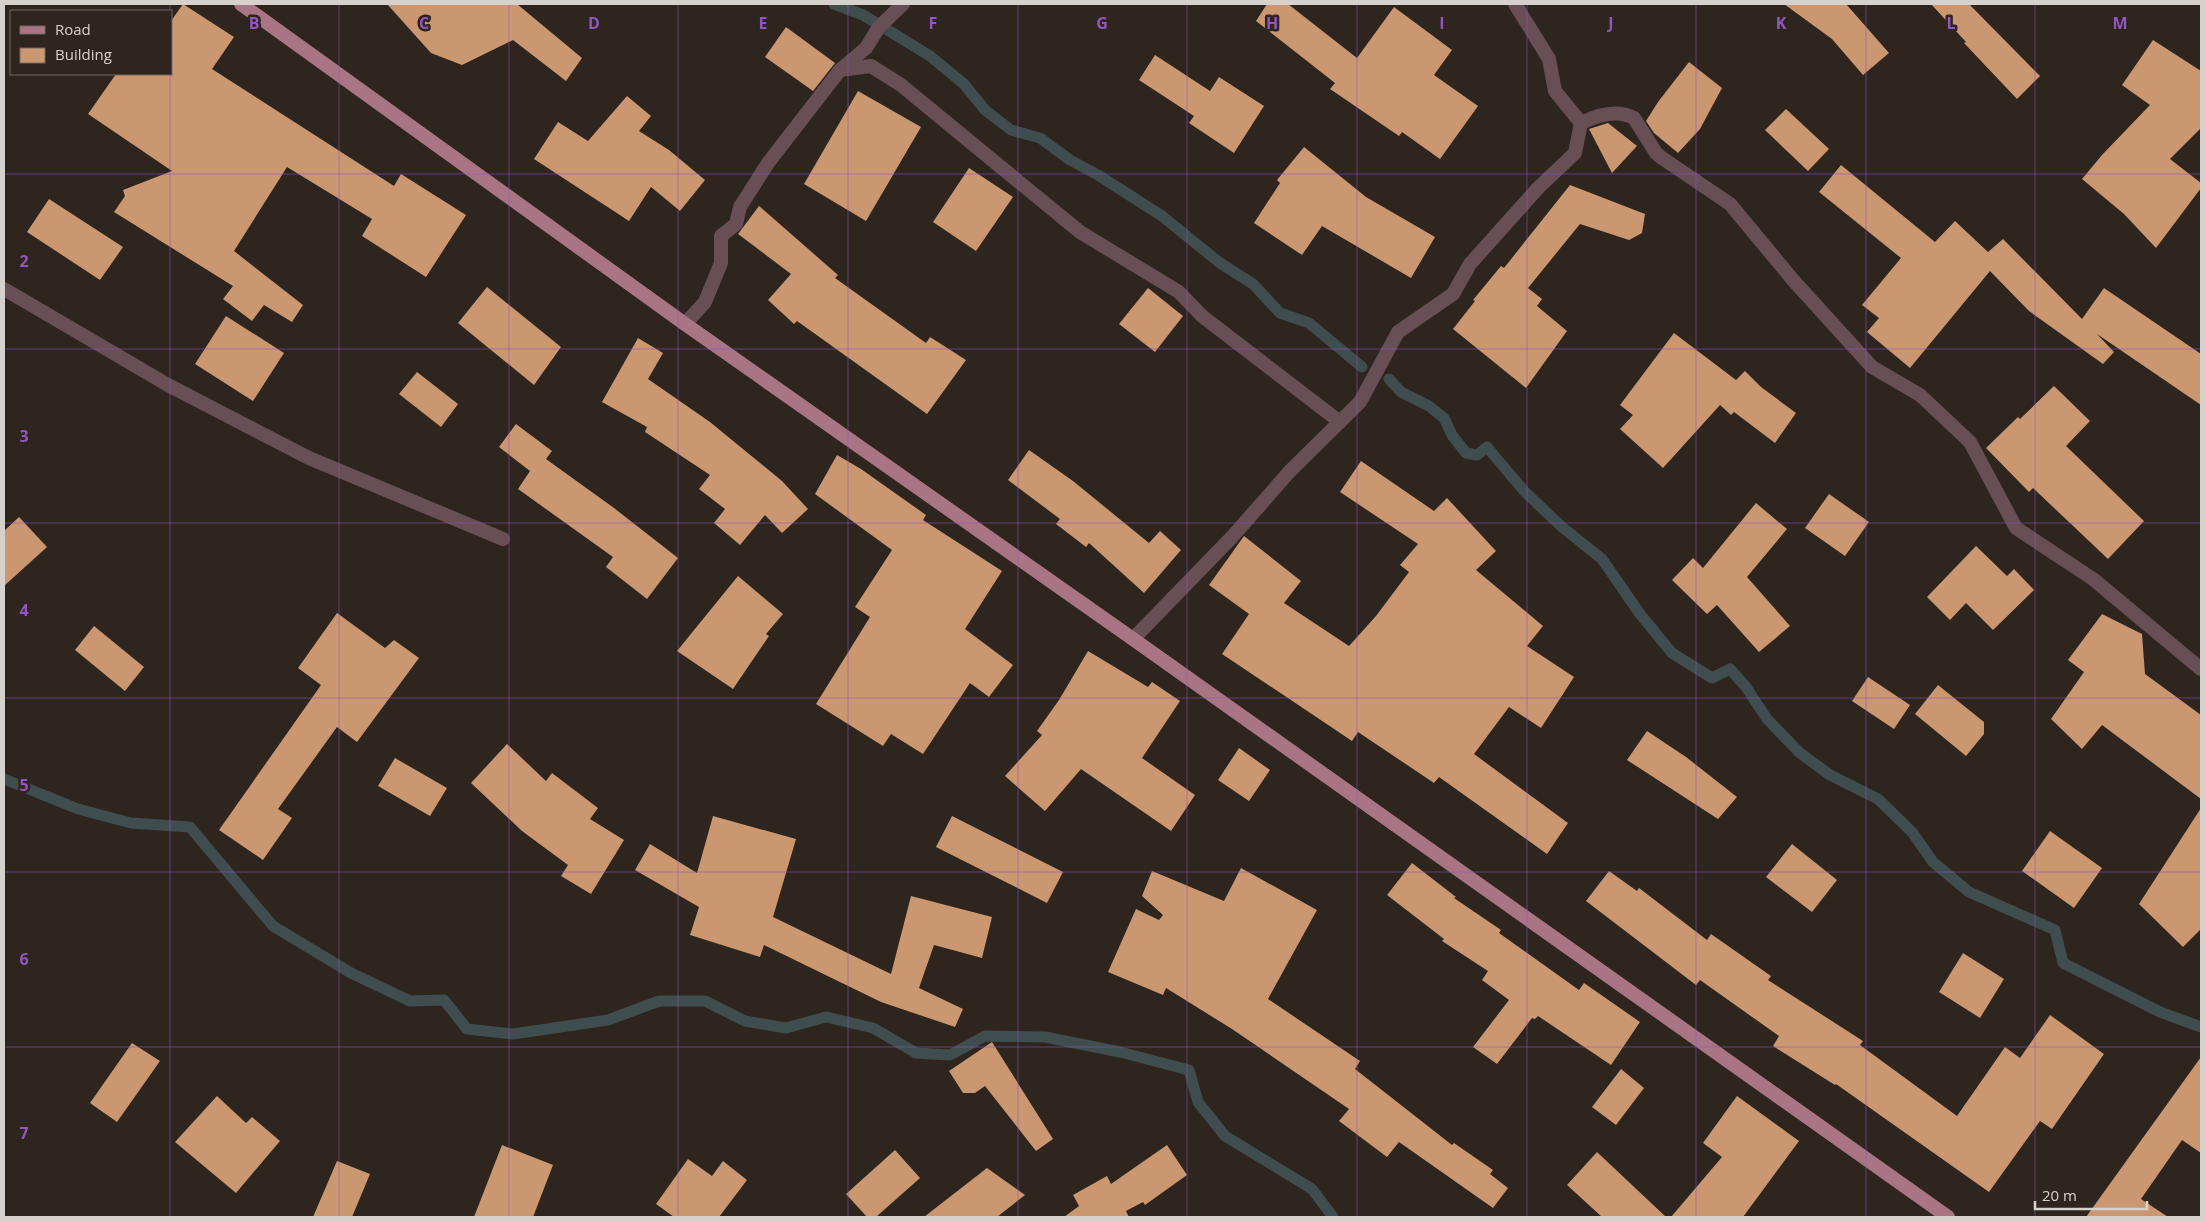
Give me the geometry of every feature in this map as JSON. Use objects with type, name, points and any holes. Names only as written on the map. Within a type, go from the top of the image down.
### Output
[{"type":"main road","points":[[241,4],[685,324],[1948,1217]]},
{"type":"street","points":[[685,324],[705,302],[721,264],[721,236],[736,224],[740,207],[768,164],[840,70],[866,48],[879,27],[903,4]]},
{"type":"street","points":[[1514,4],[1549,58],[1555,91],[1581,123]]},
{"type":"street","points":[[840,70],[870,66],[901,85],[1080,232],[1179,292],[1202,316],[1229,338],[1340,422]]},
{"type":"street","points":[[1581,123],[1603,114],[1628,115],[1639,122],[1656,153],[1730,204],[1793,280],[1872,367],[1920,395],[1970,442],[2016,528],[2093,579],[2201,669]]},
{"type":"street","points":[[1133,639],[1232,537],[1290,471],[1363,399],[1398,332],[1452,294],[1470,264],[1538,188],[1575,153],[1581,123]]},
{"type":"street","points":[[4,290],[168,385],[309,458],[503,539]]},
{"type":"building","points":[[183,4],[234,37],[212,69],[394,186],[401,174],[466,215],[426,277],[362,236],[372,219],[287,167],[234,251],[303,305],[292,322],[264,305],[252,321],[223,299],[233,286],[114,212],[125,196],[123,190],[172,171],[88,114],[115,75],[172,75],[172,20]]},
{"type":"building","points":[[387,4],[517,4],[582,58],[566,81],[513,40],[462,65],[431,53]]},
{"type":"building","points":[[1267,4],[1288,4],[1357,58],[1394,7],[1452,50],[1434,75],[1478,106],[1440,159],[1402,132],[1399,136],[1330,89],[1335,83],[1256,21]]},
{"type":"building","points":[[1784,4],[1846,4],[1889,53],[1863,75],[1832,39]]},
{"type":"building","points":[[1931,4],[1969,4],[2040,76],[2017,99],[1964,43],[1966,42]]},
{"type":"building","points":[[786,27],[835,63],[813,91],[765,57]]},
{"type":"building","points":[[2153,40],[2201,71],[2201,128],[2170,159],[2201,183],[2201,188],[2156,248],[2124,214],[2082,179],[2102,155],[2150,105],[2122,85]]},
{"type":"building","points":[[1155,55],[1210,91],[1219,77],[1264,106],[1234,153],[1189,123],[1194,116],[1139,80]]},
{"type":"building","points":[[1689,62],[1722,88],[1700,129],[1678,153],[1654,133],[1646,121]]},
{"type":"building","points":[[858,91],[921,127],[866,221],[804,184]]},
{"type":"building","points":[[627,96],[651,116],[639,131],[669,150],[705,180],[680,211],[651,187],[629,221],[534,159],[558,122],[588,141]]},
{"type":"building","points":[[1786,109],[1829,149],[1808,171],[1765,130]]},
{"type":"building","points":[[1608,123],[1637,146],[1612,173],[1589,129]]},
{"type":"building","points":[[1304,147],[1366,197],[1435,237],[1411,278],[1322,226],[1302,255],[1254,223],[1280,183],[1277,180]]},
{"type":"building","points":[[1841,165],[1935,242],[1955,221],[1988,252],[2003,239],[2082,319],[2104,288],[2201,354],[2201,405],[2097,334],[2114,352],[2103,364],[2029,311],[1990,271],[1910,368],[1867,332],[1879,318],[1862,305],[1901,258],[1819,192]]},
{"type":"building","points":[[969,168],[1013,197],[976,251],[933,222]]},
{"type":"building","points":[[1570,185],[1645,214],[1642,233],[1629,240],[1580,224],[1528,288],[1542,299],[1537,306],[1567,331],[1526,388],[1453,329],[1475,301],[1473,300],[1501,266],[1504,268]]},
{"type":"building","points":[[49,199],[123,247],[100,280],[27,232]]},
{"type":"building","points":[[759,206],[838,275],[835,278],[926,343],[930,337],[966,360],[927,414],[797,321],[794,324],[768,300],[791,274],[738,234]]},
{"type":"building","points":[[487,287],[561,347],[534,385],[458,323]]},
{"type":"building","points":[[1148,288],[1183,316],[1155,352],[1119,324]]},
{"type":"building","points":[[226,316],[284,353],[253,401],[195,364]]},
{"type":"building","points":[[1674,333],[1736,380],[1745,371],[1761,387],[1796,413],[1775,443],[1734,412],[1731,415],[1720,405],[1663,468],[1620,429],[1633,415],[1620,405]]},
{"type":"building","points":[[638,338],[663,353],[648,379],[710,422],[782,481],[808,509],[782,533],[765,515],[740,545],[714,523],[725,509],[699,489],[710,475],[645,432],[647,427],[602,402]]},
{"type":"building","points":[[417,372],[458,404],[441,427],[399,394]]},
{"type":"building","points":[[2054,386],[2090,421],[2066,446],[2144,521],[2108,559],[2033,488],[2029,492],[1986,448]]},
{"type":"building","points":[[516,424],[552,451],[546,459],[614,508],[678,558],[647,599],[606,567],[613,557],[518,489],[530,471],[499,447]]},
{"type":"building","points":[[1029,450],[1073,481],[1149,543],[1160,531],[1181,550],[1144,593],[1089,543],[1086,547],[1056,524],[1060,519],[1008,480]]},
{"type":"building","points":[[837,455],[861,469],[926,515],[923,520],[1002,571],[965,629],[1013,665],[989,697],[970,683],[923,754],[891,734],[883,746],[816,704],[870,617],[855,607],[892,550],[815,494]]},
{"type":"building","points":[[1361,461],[1434,511],[1447,498],[1496,551],[1476,570],[1543,626],[1527,646],[1574,677],[1541,728],[1509,707],[1474,754],[1568,823],[1547,854],[1439,777],[1434,783],[1358,732],[1352,741],[1222,654],[1249,614],[1209,585],[1244,536],[1301,581],[1284,603],[1349,646],[1376,616],[1409,572],[1400,565],[1418,544],[1340,492]]},
{"type":"building","points":[[1829,494],[1869,522],[1845,556],[1805,528]]},
{"type":"building","points":[[1756,503],[1787,529],[1747,577],[1790,626],[1759,652],[1717,605],[1707,614],[1672,580],[1693,558],[1703,568]]},
{"type":"building","points":[[19,517],[47,547],[4,586],[4,531]]},
{"type":"building","points":[[1976,546],[2007,576],[2014,569],[2034,590],[1993,630],[1966,603],[1950,620],[1927,597]]},
{"type":"building","points":[[738,576],[783,614],[766,634],[769,636],[733,689],[677,651]]},
{"type":"building","points":[[337,613],[385,648],[394,640],[419,658],[357,742],[337,727],[278,809],[292,818],[263,860],[219,830],[321,685],[298,668]]},
{"type":"building","points":[[2102,614],[2142,634],[2145,674],[2201,715],[2201,799],[2102,725],[2082,749],[2051,719],[2084,672],[2068,660]]},
{"type":"building","points":[[94,626],[144,667],[125,691],[75,650]]},
{"type":"building","points":[[1088,651],[1148,687],[1152,682],[1180,701],[1142,758],[1195,795],[1171,831],[1081,769],[1045,811],[1005,776],[1042,735],[1037,731],[1059,700]]},
{"type":"building","points":[[1868,677],[1910,705],[1894,729],[1852,701]]},
{"type":"building","points":[[1938,685],[1984,722],[1984,734],[1966,756],[1915,714]]},
{"type":"building","points":[[1647,731],[1686,757],[1737,797],[1718,819],[1627,760]]},
{"type":"building","points":[[507,744],[546,781],[552,773],[598,808],[590,819],[624,840],[591,894],[561,876],[568,865],[522,831],[471,783]]},
{"type":"building","points":[[1239,748],[1270,770],[1249,801],[1218,780]]},
{"type":"building","points":[[395,758],[447,788],[430,816],[378,786]]},
{"type":"building","points":[[2201,808],[2201,929],[2183,947],[2139,904]]},
{"type":"building","points":[[713,816],[796,839],[773,917],[891,974],[911,896],[992,917],[982,958],[934,945],[919,988],[963,1009],[955,1027],[881,1002],[764,945],[760,957],[690,935],[699,907],[635,870],[650,844],[697,873]]},
{"type":"building","points":[[952,816],[1063,872],[1047,903],[936,847]]},
{"type":"building","points":[[2050,831],[2102,868],[2074,908],[2022,871]]},
{"type":"building","points":[[1792,844],[1837,880],[1812,912],[1766,877]]},
{"type":"building","points":[[1412,863],[1456,897],[1454,898],[1501,930],[1499,933],[1579,990],[1584,983],[1640,1022],[1611,1065],[1538,1016],[1535,1019],[1532,1018],[1497,1064],[1473,1047],[1509,1000],[1482,980],[1488,971],[1442,941],[1444,939],[1387,895]]},
{"type":"building","points":[[1241,868],[1317,910],[1268,999],[1360,1061],[1355,1069],[1452,1145],[1454,1143],[1493,1170],[1490,1174],[1508,1188],[1493,1208],[1399,1142],[1387,1157],[1339,1121],[1349,1109],[1232,1029],[1166,988],[1163,995],[1108,972],[1136,909],[1159,920],[1163,915],[1142,896],[1152,871],[1224,901]]},
{"type":"building","points":[[1609,871],[1637,891],[1639,888],[1707,940],[1711,934],[1771,976],[1768,980],[1863,1041],[1860,1045],[1957,1116],[2005,1047],[2020,1058],[2050,1015],[2104,1054],[2052,1129],[2040,1121],[1989,1192],[1836,1084],[1773,1046],[1779,1036],[1700,980],[1696,985],[1586,901]]},
{"type":"building","points":[[1963,953],[2004,979],[1980,1018],[1939,992]]},
{"type":"building","points":[[992,1042],[1053,1139],[1036,1151],[985,1086],[975,1093],[963,1093],[949,1071]]},
{"type":"building","points":[[132,1043],[160,1061],[117,1122],[90,1103]]},
{"type":"building","points":[[2201,1057],[2201,1153],[2182,1140],[2141,1199],[2168,1217],[2086,1217]]},
{"type":"building","points":[[1621,1069],[1644,1088],[1616,1125],[1592,1107]]},
{"type":"building","points":[[217,1096],[246,1123],[252,1117],[280,1141],[236,1193],[175,1142]]},
{"type":"building","points":[[1737,1096],[1799,1141],[1743,1217],[1671,1217],[1722,1157],[1703,1143]]},
{"type":"building","points":[[502,1145],[553,1165],[533,1217],[474,1217]]},
{"type":"building","points":[[1167,1145],[1187,1175],[1145,1205],[1143,1202],[1126,1211],[1129,1217],[1064,1217],[1079,1206],[1073,1195],[1107,1176],[1111,1184]]},
{"type":"building","points":[[895,1150],[920,1178],[876,1217],[867,1217],[846,1194]]},
{"type":"building","points":[[1597,1152],[1666,1217],[1602,1217],[1567,1185]]},
{"type":"building","points":[[688,1159],[712,1176],[723,1161],[747,1180],[719,1217],[674,1217],[656,1204]]},
{"type":"building","points":[[337,1161],[370,1174],[352,1217],[313,1217]]},
{"type":"building","points":[[987,1168],[1025,1195],[997,1217],[924,1217]]},
{"type":"waterway","points":[[834,4],[863,15],[930,56],[964,84],[985,110],[1011,130],[1040,138],[1070,160],[1098,175],[1162,216],[1220,263],[1253,284],[1280,313],[1309,323],[1362,367]]},
{"type":"waterway","points":[[1389,379],[1401,392],[1429,406],[1444,418],[1452,435],[1466,453],[1477,455],[1487,447],[1525,492],[1562,527],[1602,559],[1640,614],[1672,653],[1712,678],[1730,669],[1746,687],[1767,719],[1800,753],[1830,775],[1878,799],[1912,832],[1933,862],[1969,892],[2055,930],[2063,963],[2160,1012],[2201,1027]]},
{"type":"waterway","points":[[4,779],[78,809],[131,823],[190,827],[273,926],[351,973],[410,1001],[444,1000],[467,1029],[513,1034],[608,1020],[659,1001],[705,1001],[745,1021],[786,1028],[826,1017],[873,1028],[916,1053],[950,1055],[985,1036],[1045,1037],[1120,1052],[1189,1070],[1198,1102],[1225,1136],[1312,1189],[1333,1217]]}]
